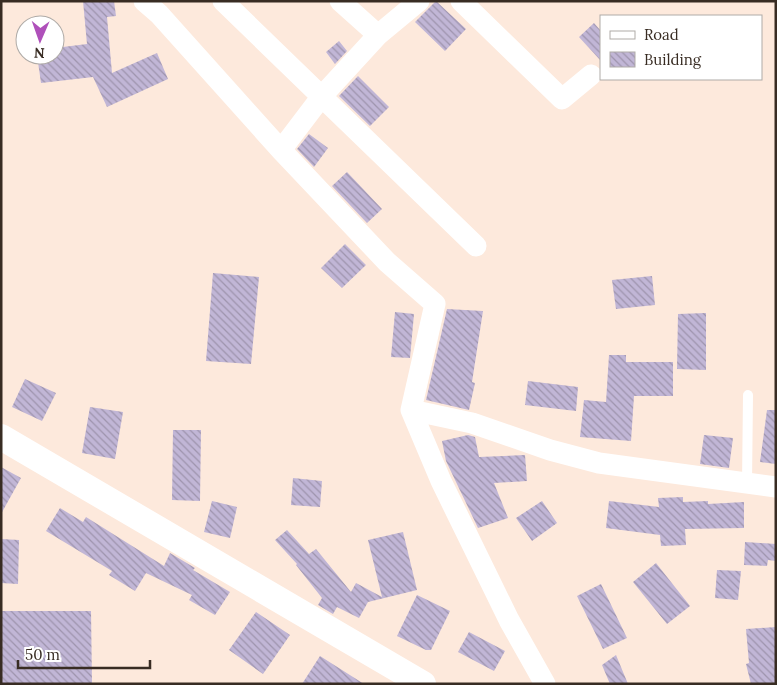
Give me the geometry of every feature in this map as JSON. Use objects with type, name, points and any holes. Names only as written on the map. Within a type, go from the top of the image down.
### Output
[{"type":"street","points":[[144,1],[387,262],[435,304],[410,410],[466,533],[509,620],[545,684]]},
{"type":"street","points":[[223,1],[476,246]]},
{"type":"street","points":[[340,1],[378,36]]},
{"type":"street","points":[[281,150],[322,96],[378,36],[418,1]]},
{"type":"street","points":[[461,1],[562,99],[591,74]]},
{"type":"street","points":[[410,410],[472,424],[550,450],[599,463],[776,487]]},
{"type":"street","points":[[1,437],[423,684]]},
{"type":"lane","points":[[747,484],[748,395]]},
{"type":"building","points":[[83,1],[114,1],[116,16],[107,17],[112,73],[157,53],[168,79],[107,107],[93,77],[41,83],[38,65],[65,65],[65,47],[87,44]]},
{"type":"building","points":[[436,1],[466,29],[445,51],[415,22]]},
{"type":"building","points":[[594,23],[600,30],[600,60],[579,37]]},
{"type":"building","points":[[339,41],[347,51],[335,64],[326,52]]},
{"type":"building","points":[[358,76],[389,107],[370,126],[339,96]]},
{"type":"building","points":[[309,134],[328,148],[314,167],[297,149]]},
{"type":"building","points":[[347,172],[382,209],[367,223],[332,186]]},
{"type":"building","points":[[345,244],[366,265],[342,288],[321,268]]},
{"type":"building","points":[[213,273],[259,277],[251,364],[206,361]]},
{"type":"building","points":[[652,276],[655,305],[616,309],[612,280]]},
{"type":"building","points":[[447,309],[483,311],[472,382],[475,383],[469,410],[426,400]]},
{"type":"building","points":[[395,312],[414,314],[410,358],[391,357]]},
{"type":"building","points":[[706,313],[706,370],[677,369],[678,314]]},
{"type":"building","points":[[609,355],[626,355],[626,362],[673,362],[673,396],[634,396],[631,441],[580,437],[584,400],[606,402]]},
{"type":"building","points":[[25,379],[56,393],[42,421],[12,407]]},
{"type":"building","points":[[528,381],[578,387],[576,411],[525,405]]},
{"type":"building","points":[[90,407],[123,412],[115,459],[82,453]]},
{"type":"building","points":[[767,410],[776,410],[776,464],[760,462]]},
{"type":"building","points":[[173,430],[201,430],[200,501],[172,500]]},
{"type":"building","points":[[468,435],[475,437],[479,457],[525,455],[527,481],[494,483],[508,518],[478,528],[446,461],[442,441]]},
{"type":"building","points":[[704,435],[733,438],[729,468],[700,464]]},
{"type":"building","points":[[1,467],[21,478],[1,514]]},
{"type":"building","points":[[293,478],[322,481],[320,507],[291,505]]},
{"type":"building","points":[[683,497],[683,502],[708,501],[708,504],[744,502],[744,528],[685,529],[686,545],[661,546],[660,535],[606,528],[609,501],[659,507],[658,498]]},
{"type":"building","points":[[212,501],[237,507],[230,538],[204,532]]},
{"type":"building","points":[[542,501],[557,523],[532,541],[516,518]]},
{"type":"building","points":[[60,508],[83,522],[86,517],[164,566],[170,553],[195,568],[193,570],[230,592],[215,615],[189,600],[192,595],[146,573],[135,591],[109,575],[112,571],[46,531]]},
{"type":"building","points":[[287,530],[309,554],[316,549],[351,592],[356,583],[382,597],[368,540],[403,532],[417,590],[368,602],[359,618],[337,607],[333,614],[318,605],[322,598],[297,564],[275,540]]},
{"type":"building","points":[[1,539],[19,540],[18,584],[1,583]]},
{"type":"building","points":[[745,542],[776,544],[776,561],[768,560],[767,566],[744,565]]},
{"type":"building","points":[[656,563],[690,606],[667,624],[633,582]]},
{"type":"building","points":[[717,570],[741,571],[738,600],[715,598]]},
{"type":"building","points":[[601,584],[627,638],[603,649],[577,596]]},
{"type":"building","points":[[417,595],[450,611],[431,650],[426,650],[397,636]]},
{"type":"building","points":[[1,611],[91,611],[92,684],[1,684]]},
{"type":"building","points":[[256,612],[290,635],[263,674],[229,650]]},
{"type":"building","points":[[776,627],[776,684],[751,684],[746,664],[749,663],[746,629]]},
{"type":"building","points":[[469,632],[505,651],[494,671],[458,652]]},
{"type":"building","points":[[616,655],[628,684],[610,684],[602,665]]},
{"type":"building","points":[[320,656],[364,684],[302,684]]}]
